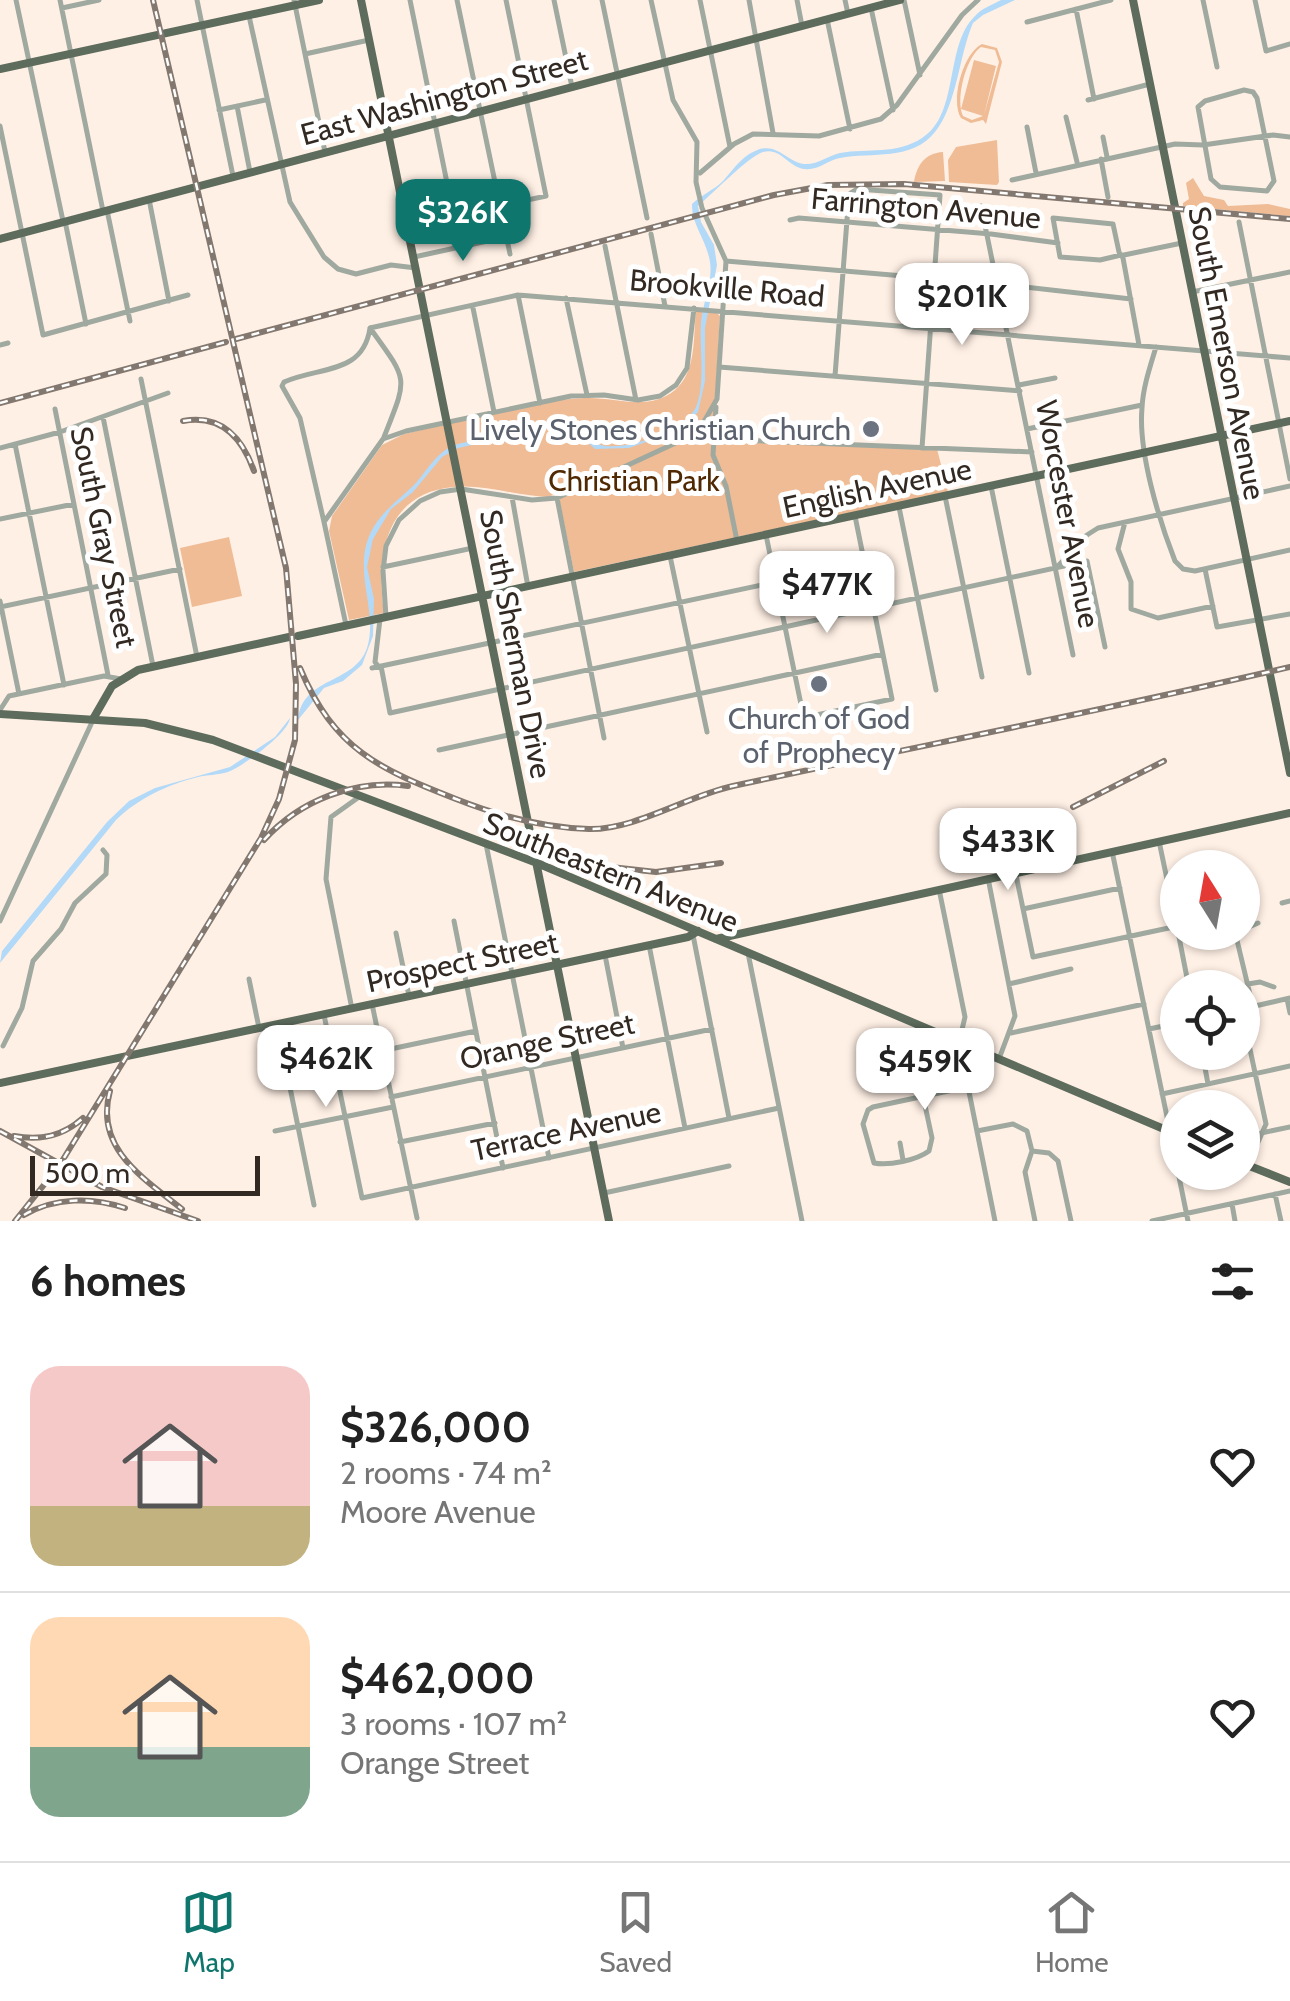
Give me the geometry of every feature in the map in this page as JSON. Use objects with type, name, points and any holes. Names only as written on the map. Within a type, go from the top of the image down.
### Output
[{"type":"main road","points":[[0,69],[320,0]]},
{"type":"main road","name":"South Sherman Drive","points":[[361,0],[610,1221]]},
{"type":"main road","name":"East Washington Street","points":[[0,239],[902,0]]},
{"type":"main road","name":"South Emerson Avenue","points":[[1133,0],[1290,773]]},
{"type":"main road","name":"English Avenue","points":[[121,679],[153,666],[1290,421]]},
{"type":"main road","points":[[93,719],[109,690],[121,679]]},
{"type":"main road","name":"Southeastern Avenue","points":[[2,712],[171,727],[243,752],[537,864],[1160,1128]]},
{"type":"main road","points":[[716,939],[1290,813]]},
{"type":"main road","name":"Prospect Street","points":[[0,1083],[695,933]]},
{"type":"main road","points":[[1260,1170],[1290,1182]]},
{"type":"street","points":[[16,0],[86,324]]},
{"type":"street","points":[[60,0],[130,321]]},
{"type":"street","points":[[62,8],[99,0]]},
{"type":"street","points":[[197,0],[233,176]]},
{"type":"street","points":[[410,0],[460,247]]},
{"type":"street","points":[[457,0],[510,254]]},
{"type":"street","points":[[500,206],[546,196],[506,0]]},
{"type":"street","points":[[554,0],[572,87]]},
{"type":"street","points":[[602,0],[647,218]]},
{"type":"street","points":[[651,0],[672,100],[695,136],[703,211],[726,262],[714,456],[726,486],[737,541]]},
{"type":"street","points":[[700,0],[730,147]]},
{"type":"street","points":[[749,0],[773,133]]},
{"type":"street","points":[[797,0],[802,26]]},
{"type":"street","points":[[845,0],[848,14]]},
{"type":"street","points":[[902,0],[920,76]]},
{"type":"street","points":[[698,175],[730,147],[753,134],[814,137],[875,122],[893,110],[962,15],[978,0]]},
{"type":"street","points":[[1026,22],[1111,0]]},
{"type":"street","points":[[1204,0],[1216,67]]},
{"type":"street","points":[[1255,0],[1266,51],[1290,44]]},
{"type":"street","points":[[294,3],[325,152]]},
{"type":"street","points":[[871,8],[893,110]]},
{"type":"street","points":[[1076,10],[1091,100],[1150,84]]},
{"type":"street","points":[[249,16],[290,202],[332,265],[356,274],[391,266],[416,268]]},
{"type":"street","points":[[827,20],[850,129]]},
{"type":"street","points":[[305,54],[369,40]]},
{"type":"street","points":[[1246,90],[1256,96],[1274,181],[1272,188],[1265,191],[1216,186],[1204,145],[1197,113],[1200,104],[1246,90]]},
{"type":"street","points":[[219,110],[266,100]]},
{"type":"street","points":[[237,106],[250,172]]},
{"type":"street","points":[[1066,117],[1077,164]]},
{"type":"street","points":[[0,126],[43,336],[188,295]]},
{"type":"street","points":[[1027,127],[1036,174]]},
{"type":"street","points":[[1012,180],[1162,147],[1290,137]]},
{"type":"street","points":[[1103,138],[1108,196]]},
{"type":"street","points":[[835,376],[850,194],[854,190],[940,195],[922,448]]},
{"type":"street","points":[[148,199],[170,301]]},
{"type":"street","name":"Worcester Avenue","points":[[982,206],[1073,655]]},
{"type":"street","name":"Farrington Avenue","points":[[790,220],[938,229],[1058,243],[1052,218],[1113,224],[1121,256]]},
{"type":"street","points":[[1056,568],[1093,530],[1290,483],[1238,222]]},
{"type":"street","points":[[651,234],[666,306]]},
{"type":"street","points":[[414,257],[506,237]]},
{"type":"street","points":[[1058,243],[1060,257],[1100,260],[1182,242]]},
{"type":"street","points":[[605,246],[636,400]]},
{"type":"street","points":[[1121,256],[1140,345]]},
{"type":"street","points":[[726,262],[1131,299]]},
{"type":"street","points":[[1192,292],[1290,272]]},
{"type":"street","points":[[518,295],[540,403]]},
{"type":"street","name":"Brookville Road","points":[[370,328],[518,295],[1290,358]]},
{"type":"street","points":[[566,298],[587,395]]},
{"type":"street","points":[[473,307],[494,412]]},
{"type":"street","points":[[384,440],[402,432],[587,395],[636,400],[660,396],[682,378],[689,362],[697,308]]},
{"type":"street","points":[[346,625],[300,418],[282,386],[284,382],[354,360],[367,345],[370,328]]},
{"type":"street","points":[[324,522],[384,440],[399,405],[402,382],[396,364],[370,328]]},
{"type":"street","points":[[0,345],[8,343]]},
{"type":"street","points":[[1156,347],[1142,405],[1145,454],[1177,564],[1190,571],[1290,550]]},
{"type":"street","points":[[719,366],[1019,388],[1055,378]]},
{"type":"street","points":[[142,379],[197,657]]},
{"type":"street","points":[[0,448],[60,432],[168,393]]},
{"type":"street","points":[[717,399],[702,425],[682,440],[557,498],[532,500],[462,490],[433,494],[407,510],[389,537],[382,567],[376,666],[390,712],[1088,562],[1105,647]]},
{"type":"street","points":[[1027,429],[1142,405]]},
{"type":"street","name":"South Gray Street","points":[[55,409],[108,675]]},
{"type":"street","points":[[103,417],[153,666]]},
{"type":"street","points":[[714,439],[1032,452]]},
{"type":"street","points":[[16,444],[64,685]]},
{"type":"street","points":[[991,486],[1028,672]]},
{"type":"street","points":[[944,496],[982,677]]},
{"type":"street","points":[[512,497],[528,587]]},
{"type":"street","points":[[557,498],[604,738]]},
{"type":"street","points":[[0,519],[74,504]]},
{"type":"street","points":[[899,507],[936,690]]},
{"type":"street","points":[[766,535],[805,716],[892,699],[856,516]]},
{"type":"street","points":[[1126,522],[1118,549],[1131,582],[1130,608],[1158,618],[1212,606]]},
{"type":"street","points":[[382,567],[474,548]]},
{"type":"street","points":[[670,556],[707,732]]},
{"type":"street","points":[[376,666],[865,562]]},
{"type":"street","points":[[19,694],[0,605],[180,568]]},
{"type":"street","points":[[1205,569],[1217,627],[1290,614]]},
{"type":"street","points":[[439,750],[884,654]]},
{"type":"street","points":[[2,712],[5,698],[19,694],[108,675],[121,679]]},
{"type":"street","points":[[98,678],[107,680],[109,690]]},
{"type":"street","points":[[0,921],[93,719]]},
{"type":"street","points":[[352,1008],[326,881],[331,817],[359,797]]},
{"type":"street","points":[[1160,841],[1162,850]]},
{"type":"street","points":[[486,844],[549,1158]]},
{"type":"street","points":[[3,1046],[22,1008],[33,961],[61,930],[76,903],[106,874],[104,850]]},
{"type":"street","points":[[1112,851],[1161,1090]]},
{"type":"street","points":[[1015,872],[1032,957],[1160,932]]},
{"type":"street","points":[[988,878],[1015,1016],[999,1059]]},
{"type":"street","points":[[1023,910],[1120,888]]},
{"type":"street","points":[[939,889],[965,1018],[958,1042],[995,1221]]},
{"type":"street","points":[[454,921],[504,1168]]},
{"type":"street","points":[[396,933],[410,996]]},
{"type":"street","points":[[695,933],[730,1119]]},
{"type":"street","points":[[649,945],[685,1129]]},
{"type":"street","points":[[748,952],[802,1221]]},
{"type":"street","points":[[605,955],[624,1048]]},
{"type":"street","points":[[1009,984],[1071,969]]},
{"type":"street","points":[[249,979],[258,1028]]},
{"type":"street","points":[[1260,982],[1273,985]]},
{"type":"street","points":[[1260,1005],[1288,999],[1290,1013]]},
{"type":"street","points":[[372,1004],[417,1218]]},
{"type":"street","points":[[1011,1033],[1144,1004]]},
{"type":"street","points":[[324,1014],[346,1117]]},
{"type":"street","points":[[276,1024],[314,1205]]},
{"type":"street","points":[[1149,1029],[1160,1027]]},
{"type":"street","name":"Orange Street","points":[[391,1097],[712,1029]]},
{"type":"street","points":[[382,1051],[476,1031]]},
{"type":"street","points":[[1180,1090],[1290,1066]]},
{"type":"street","points":[[1205,1070],[1208,1084]]},
{"type":"street","points":[[1254,1070],[1266,1124],[1261,1133]]},
{"type":"street","points":[[923,1096],[932,1138],[930,1148],[922,1156],[882,1165],[874,1163],[863,1125],[865,1112],[872,1107],[968,1086]]},
{"type":"street","points":[[275,1131],[393,1107]]},
{"type":"street","name":"Terrace Avenue","points":[[346,1117],[362,1198],[779,1108]]},
{"type":"street","points":[[400,1142],[495,1122]]},
{"type":"street","points":[[976,1131],[1012,1124],[1024,1128],[1032,1151],[1025,1170],[1036,1221]]},
{"type":"street","points":[[1261,1133],[1290,1127]]},
{"type":"street","points":[[900,1143],[904,1160]]},
{"type":"street","points":[[1032,1151],[1049,1153],[1058,1161],[1072,1221]]},
{"type":"street","points":[[604,1193],[729,1166]]},
{"type":"street","points":[[1182,1190],[1187,1217]]},
{"type":"street","points":[[1152,1221],[1187,1217],[1290,1191]]},
{"type":"street","points":[[1276,1194],[1281,1221]]},
{"type":"street","points":[[1232,1204],[1236,1221]]},
{"type":"green space","points":[[982,44],[997,48],[1002,62],[986,124],[983,120],[971,123],[961,118],[958,110],[960,78],[969,57]],"holes":[[[981,47],[995,50],[999,62],[984,115],[996,66],[974,60],[961,109],[961,90],[976,52]],[[961,109],[983,116],[972,120],[963,116]]]},
{"type":"green space","points":[[997,140],[997,185],[949,182],[948,160],[956,147]]},
{"type":"green space","points":[[943,152],[945,181],[914,182],[923,161]]},
{"type":"green space","points":[[1193,178],[1204,196],[1224,200],[1228,206],[1268,204],[1290,209],[1290,216],[1183,206],[1189,199],[1186,183]]},
{"type":"green space","name":"Christian Park","points":[[696,310],[720,316],[713,440],[937,449],[948,492],[574,572],[558,493],[548,497],[454,487],[412,501],[399,515],[384,550],[384,613],[349,620],[329,531],[332,516],[382,445],[404,434],[542,403],[586,398],[643,402],[665,397],[687,373],[693,353]]},
{"type":"green space","points":[[229,537],[242,596],[192,607],[180,548]]},
{"type":"water","points":[[1001,0],[1015,0],[973,23],[948,108],[926,141],[891,154],[840,158],[809,169],[798,167],[775,152],[763,152],[698,206],[701,222],[714,245],[717,265],[705,328],[705,381],[698,412],[680,430],[629,448],[595,449],[575,431],[555,427],[458,448],[442,457],[413,492],[391,509],[373,539],[367,567],[374,599],[373,636],[362,665],[343,681],[324,688],[298,720],[309,695],[351,669],[367,648],[370,624],[364,562],[368,539],[384,513],[439,456],[458,444],[569,423],[601,445],[624,445],[668,431],[690,416],[699,397],[701,322],[711,269],[692,204],[755,151],[769,148],[809,164],[840,153],[902,147],[922,138],[942,113],[965,29],[978,13]]},
{"type":"water","points":[[290,718],[274,740],[235,769],[176,784],[124,812],[0,963],[2,951],[107,822],[129,801],[155,788],[230,767],[275,737]]},
{"type":"railway","points":[[15,1221],[59,1166],[261,838],[279,799],[295,740],[296,684],[286,568],[153,0]]},
{"type":"railway","points":[[236,339],[774,195],[828,185],[904,184],[1290,219]]},
{"type":"railway","points":[[0,403],[226,342]]},
{"type":"railway","points":[[183,421],[208,421],[228,431],[243,448],[254,471]]},
{"type":"railway","points":[[300,668],[328,718],[344,737],[382,766],[505,816],[589,829],[624,824],[733,786],[1290,667]]},
{"type":"railway","points":[[1073,807],[1164,761]]},
{"type":"railway","points":[[264,840],[294,814],[330,795],[368,786],[408,786]]},
{"type":"railway","points":[[611,867],[656,872],[721,863]]},
{"type":"railway","points":[[110,1091],[107,1111],[115,1145],[138,1173],[182,1209]]},
{"type":"railway","points":[[14,1136],[51,1136],[83,1118]]},
{"type":"railway","points":[[0,1131],[102,1187],[198,1221]]},
{"type":"railway","points":[[24,1215],[48,1205],[74,1201],[125,1208]]},
{"type":"place","name":"Lively Stones Christian Church","points":[[871,429]]},
{"type":"place","name":"Church of God of Prophecy","points":[[819,684]]}]
